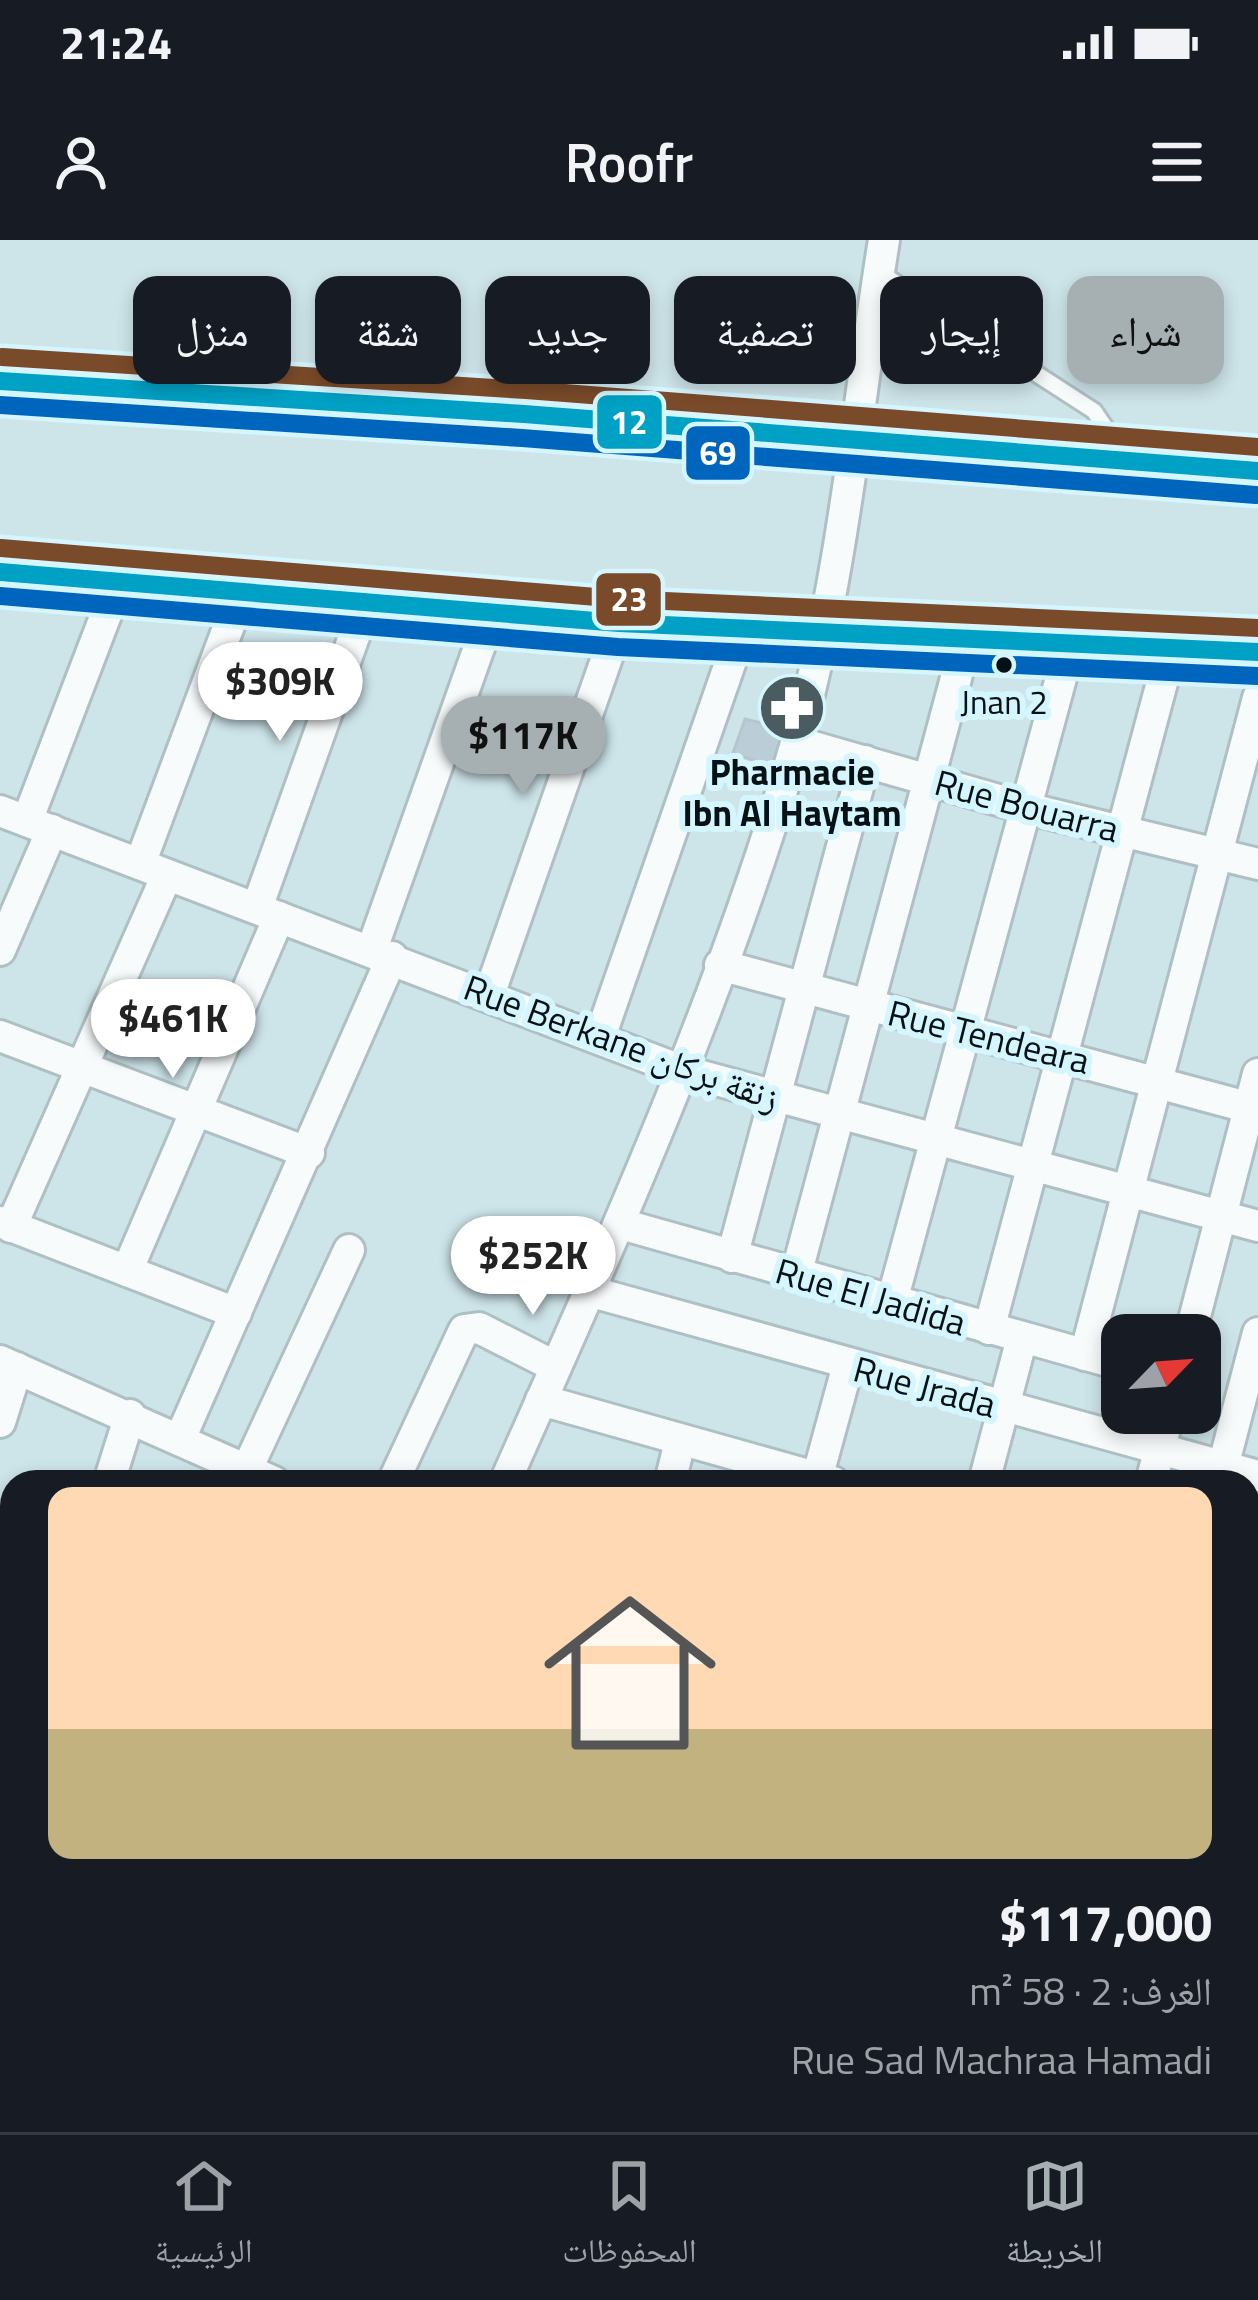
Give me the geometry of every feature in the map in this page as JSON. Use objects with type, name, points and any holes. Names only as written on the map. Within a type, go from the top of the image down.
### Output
[{"type":"street","points":[[510,1470],[592,1292],[683,1071],[796,742],[824,630],[884,240]]},
{"type":"street","points":[[0,381],[855,438],[1258,471]]},
{"type":"street","points":[[0,572],[243,588],[619,623],[1258,652]]},
{"type":"street","points":[[0,950],[26,821],[120,578]]},
{"type":"street","points":[[236,1313],[6,1225],[82,1068],[153,869],[243,588]]},
{"type":"street","points":[[127,1271],[196,1112],[268,912],[366,603]]},
{"type":"street","points":[[180,1438],[309,1153],[382,953],[492,611]]},
{"type":"street","points":[[489,995],[619,623]]},
{"type":"street","points":[[600,1037],[742,629]]},
{"type":"street","points":[[796,1275],[967,637]]},
{"type":"street","points":[[892,1301],[1071,641]]},
{"type":"street","points":[[989,1329],[1172,645]]},
{"type":"street","points":[[1084,1355],[1258,698]]},
{"type":"street","name":"Rue Bouarra","points":[[796,742],[1026,808],[1258,864]]},
{"type":"street","points":[[732,1257],[865,761]]},
{"type":"street","name":"Rue Berkane زنقة بركان","points":[[26,821],[683,1071],[773,1100],[1258,1226]]},
{"type":"street","name":"Rue Tendeara","points":[[720,965],[1253,1108]]},
{"type":"street","points":[[0,1036],[309,1153]]},
{"type":"street","points":[[1196,1314],[1253,1108],[1258,1074]]},
{"type":"street","name":"Rue El Jadida","points":[[621,1224],[1101,1359]]},
{"type":"street","points":[[245,1470],[349,1250]]},
{"type":"street","name":"Rue Jrada","points":[[592,1292],[1160,1449],[1211,1470]]},
{"type":"street","points":[[400,1470],[464,1330],[479,1328],[556,1366]]},
{"type":"street","points":[[1222,1470],[1258,1333]]},
{"type":"street","points":[[987,1470],[1022,1338]]},
{"type":"street","points":[[0,1422],[9,1365],[180,1438],[234,1470]]},
{"type":"street","points":[[824,1470],[848,1365]]},
{"type":"street","points":[[542,1400],[782,1470]]},
{"type":"street","points":[[113,1470],[130,1415]]},
{"type":"street","points":[[1154,1470],[1164,1434]]},
{"type":"street","points":[[673,1470],[680,1442]]},
{"type":"lane","points":[[879,272],[1094,411],[1128,460]]},
{"type":"building","points":[[745,719],[776,727],[779,720],[796,727],[782,771],[733,753]]},
{"type":"transit line","name":"23","points":[[2,357],[526,390],[1258,447]]},
{"type":"transit line","name":"12","points":[[0,381],[524,414],[1258,471]]},
{"type":"transit line","name":"69","points":[[0,405],[522,438],[1256,495]]},
{"type":"transit line","name":"23","points":[[1,548],[621,599],[1258,628]]},
{"type":"transit line","name":"12","points":[[0,572],[619,623],[1258,652]]},
{"type":"transit line","name":"69","points":[[0,596],[618,647],[1257,676]]},
{"type":"place","name":"Jnan 2","points":[[1004,665]]},
{"type":"place","name":"Pharmacie Ibn Al Haytam","points":[[792,708]]}]
